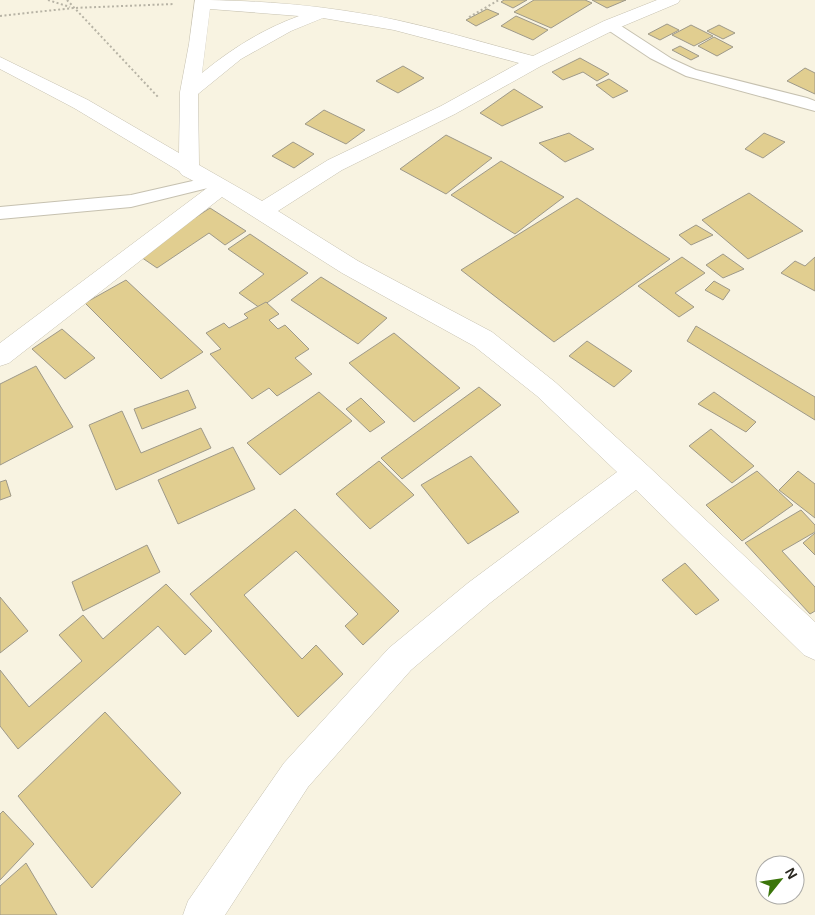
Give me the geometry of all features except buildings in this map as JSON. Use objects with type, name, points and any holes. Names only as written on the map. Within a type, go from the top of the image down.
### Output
[{"type":"street","points":[[262,211],[335,165],[448,110],[535,62],[610,25],[672,0]]},
{"type":"street","points":[[189,92],[235,55],[285,28],[360,1]]},
{"type":"street","points":[[206,180],[189,130],[189,92],[198,44],[202,2],[323,13],[395,25],[535,62]]},
{"type":"street","points":[[0,62],[81,104],[206,180],[262,211],[350,267],[483,339],[546,389],[637,473],[815,644]]},
{"type":"street","points":[[0,356],[206,180]]},
{"type":"street","points":[[202,915],[296,775],[400,659],[479,593],[637,473]]},
{"type":"lane","points":[[610,25],[675,66],[703,77],[754,88],[815,106]]},
{"type":"lane","points":[[0,213],[131,201],[206,180]]},
{"type":"path","points":[[48,0],[73,8]]},
{"type":"path","points":[[67,0],[189,130]]},
{"type":"path","points":[[0,16],[73,8],[202,2]]}]
